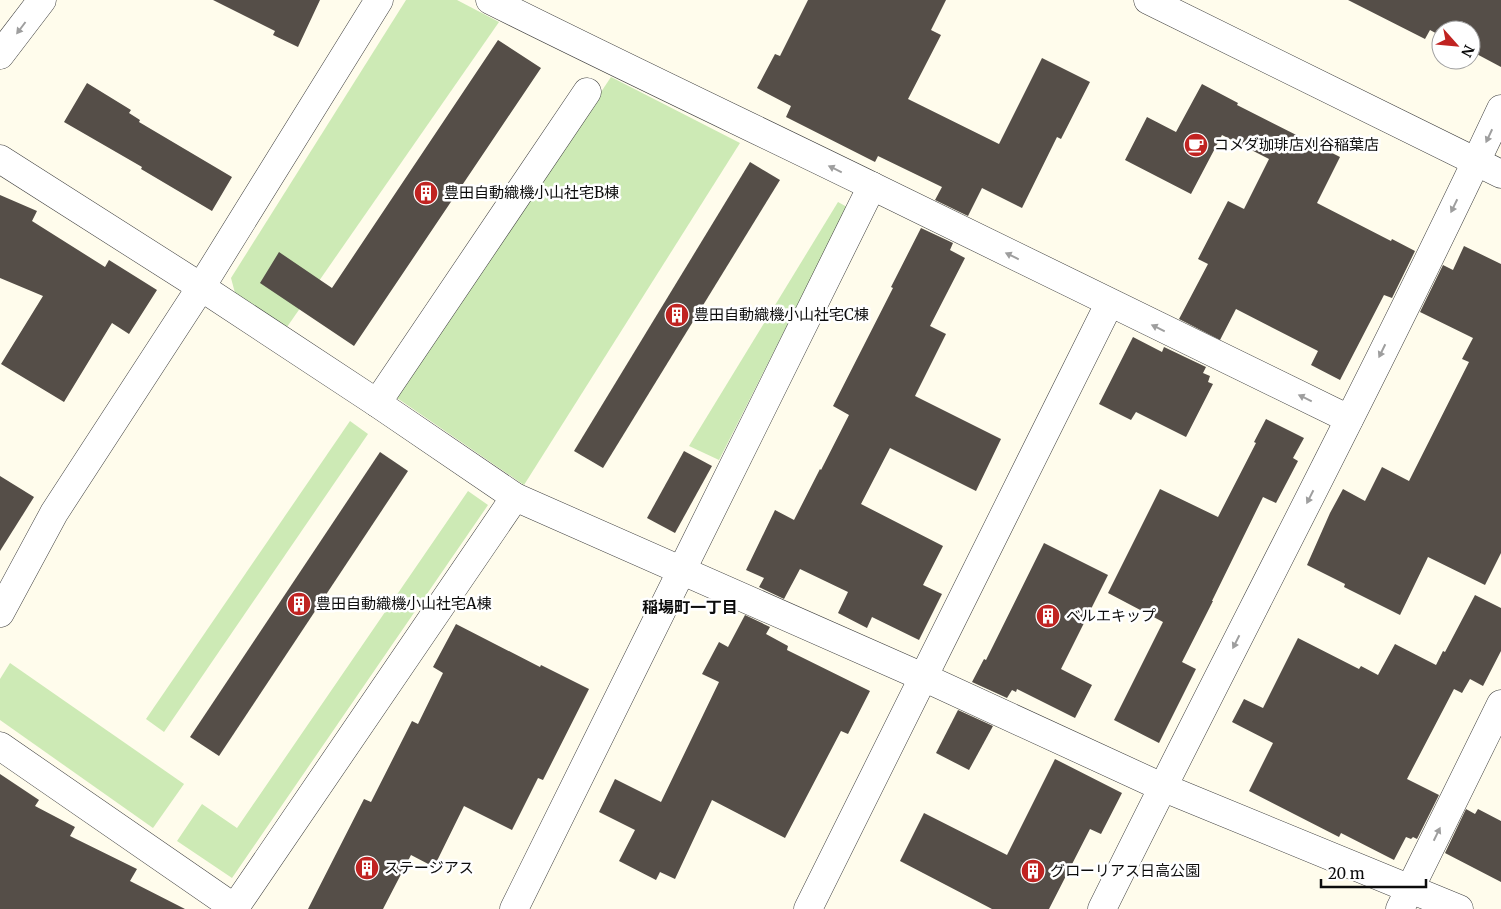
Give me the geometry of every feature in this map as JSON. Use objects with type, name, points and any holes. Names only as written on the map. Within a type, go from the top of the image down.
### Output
[{"type":"street","points":[[0,55],[42,0]]},
{"type":"street","points":[[0,613],[54,513],[201,287],[380,0]]},
{"type":"street","points":[[490,0],[1109,304],[1349,419]]},
{"type":"street","points":[[1148,0],[1501,174]]},
{"type":"street","points":[[377,403],[587,92]]},
{"type":"street","points":[[1102,909],[1349,419],[1501,109]]},
{"type":"street","points":[[0,159],[201,287],[515,497],[923,677],[1405,898],[1459,909]]},
{"type":"street","points":[[514,909],[872,186]]},
{"type":"street","points":[[808,909],[1109,304]]},
{"type":"street","points":[[0,746],[235,909],[515,497]]},
{"type":"street","points":[[1405,898],[1501,704]]},
{"type":"green space","points":[[406,0],[457,0],[499,22],[287,327],[235,293],[231,278]]},
{"type":"green space","points":[[611,77],[740,143],[524,485],[397,398]]},
{"type":"green space","points":[[838,202],[847,207],[719,460],[689,446]]},
{"type":"green space","points":[[350,421],[368,434],[164,732],[146,719]]},
{"type":"green space","points":[[468,491],[488,505],[232,878],[177,841],[202,804],[237,828]]},
{"type":"green space","points":[[10,663],[184,784],[153,828],[0,720],[0,679]]},
{"type":"building","points":[[213,0],[320,0],[298,47],[273,35],[275,31]]},
{"type":"building","points":[[808,0],[946,0],[931,30],[941,35],[908,99],[999,144],[1042,58],[1090,82],[1061,139],[1057,137],[1022,208],[982,188],[968,216],[935,200],[942,187],[878,156],[875,162],[786,117],[791,106],[757,88],[775,54],[780,56]]},
{"type":"building","points":[[1348,0],[1501,0],[1501,67],[1481,56],[1481,20],[1431,20],[1431,31],[1425,39]]},
{"type":"building","name":"豊田自動織機小山社宅B棟","points":[[498,40],[541,68],[354,346],[260,283],[279,252],[332,288]]},
{"type":"building","points":[[87,83],[131,110],[129,113],[140,120],[139,122],[232,177],[212,211],[141,169],[142,167],[64,122]]},
{"type":"building","points":[[1202,84],[1238,103],[1237,105],[1340,157],[1317,203],[1391,241],[1392,239],[1415,251],[1392,298],[1384,295],[1340,380],[1311,365],[1318,351],[1236,309],[1220,340],[1179,319],[1208,264],[1198,259],[1228,201],[1244,209],[1269,159],[1222,135],[1191,194],[1125,160],[1147,117],[1176,132]]},
{"type":"building","name":"豊田自動織機小山社宅C棟","points":[[750,162],[780,180],[603,468],[574,451]]},
{"type":"building","points":[[0,195],[37,211],[32,221],[105,267],[109,260],[157,290],[129,334],[112,323],[64,402],[1,364],[43,296],[0,278]]},
{"type":"building","points":[[921,228],[953,243],[950,250],[965,258],[930,326],[946,334],[915,396],[1001,439],[976,491],[890,448],[861,504],[943,546],[923,585],[942,594],[919,640],[872,617],[867,628],[838,613],[848,592],[800,569],[784,599],[759,587],[764,578],[746,570],[775,510],[794,520],[821,470],[849,415],[833,406]]},
{"type":"building","points":[[1464,246],[1501,264],[1501,553],[1485,585],[1428,557],[1400,615],[1344,587],[1345,584],[1307,565],[1343,489],[1365,501],[1382,467],[1409,481],[1469,362],[1462,359],[1473,338],[1420,312],[1443,265],[1453,270]]},
{"type":"building","points":[[1133,337],[1162,352],[1164,347],[1206,367],[1203,373],[1210,376],[1208,382],[1213,384],[1186,437],[1136,412],[1131,420],[1099,404]]},
{"type":"building","points":[[1266,419],[1304,438],[1293,458],[1298,461],[1276,503],[1263,497],[1182,662],[1196,669],[1159,743],[1114,720],[1163,622],[1108,593],[1160,489],[1218,517],[1256,443],[1254,442]]},
{"type":"building","points":[[684,451],[712,466],[675,533],[647,518]]},
{"type":"building","name":"豊田自動織機小山社宅A棟","points":[[380,452],[408,471],[219,756],[190,737]]},
{"type":"building","points":[[0,476],[34,497],[0,551]]},
{"type":"building","name":"ベルエキップ","points":[[1044,543],[1108,575],[1061,669],[1092,685],[1075,718],[1017,689],[1016,692],[1012,690],[1007,698],[972,682],[984,659],[986,660]]},
{"type":"building","points":[[1475,595],[1501,608],[1501,651],[1483,686],[1470,679],[1462,693],[1454,689],[1407,779],[1439,795],[1417,839],[1406,837],[1394,860],[1341,833],[1339,837],[1249,791],[1273,743],[1232,722],[1244,699],[1263,708],[1298,638],[1359,669],[1361,666],[1378,675],[1395,644],[1436,665],[1443,651],[1445,652]]},
{"type":"building","points":[[745,615],[770,627],[766,634],[788,646],[787,650],[870,691],[848,734],[841,731],[785,838],[712,800],[675,879],[660,872],[656,880],[619,861],[635,830],[599,812],[615,779],[661,802],[719,682],[702,674],[719,642],[728,647]]},
{"type":"building","points":[[456,624],[540,667],[541,665],[589,689],[543,780],[538,778],[512,830],[464,806],[434,867],[411,855],[383,909],[308,909],[364,799],[371,802],[412,721],[418,724],[443,673],[433,667]]},
{"type":"building","points":[[958,710],[993,726],[969,770],[936,753]]},
{"type":"building","name":"グローリアス日高公園","points":[[1055,759],[1122,793],[1101,834],[1090,829],[1049,909],[992,909],[900,861],[924,813],[1007,855]]},
{"type":"building","points":[[0,774],[39,800],[35,806],[75,827],[70,836],[137,869],[130,881],[185,909],[0,909]]},
{"type":"building","points":[[1466,809],[1475,814],[1478,809],[1501,821],[1501,882],[1445,853]]},
{"type":"place","name":"コメダ珈琲店刈谷稲葉店","points":[[1196,145]]},
{"type":"place","name":"豊田自動織機小山社宅B棟","points":[[426,193]]},
{"type":"place","name":"豊田自動織機小山社宅C棟","points":[[677,315]]},
{"type":"place","name":"豊田自動織機小山社宅A棟","points":[[299,604]]},
{"type":"place","name":"ベルエキップ","points":[[1048,616]]},
{"type":"place","name":"ステージアス","points":[[367,868]]},
{"type":"place","name":"グローリアス日高公園","points":[[1033,871]]},
{"type":"district","name":"稲場町一丁目","points":[[690,607]]}]
